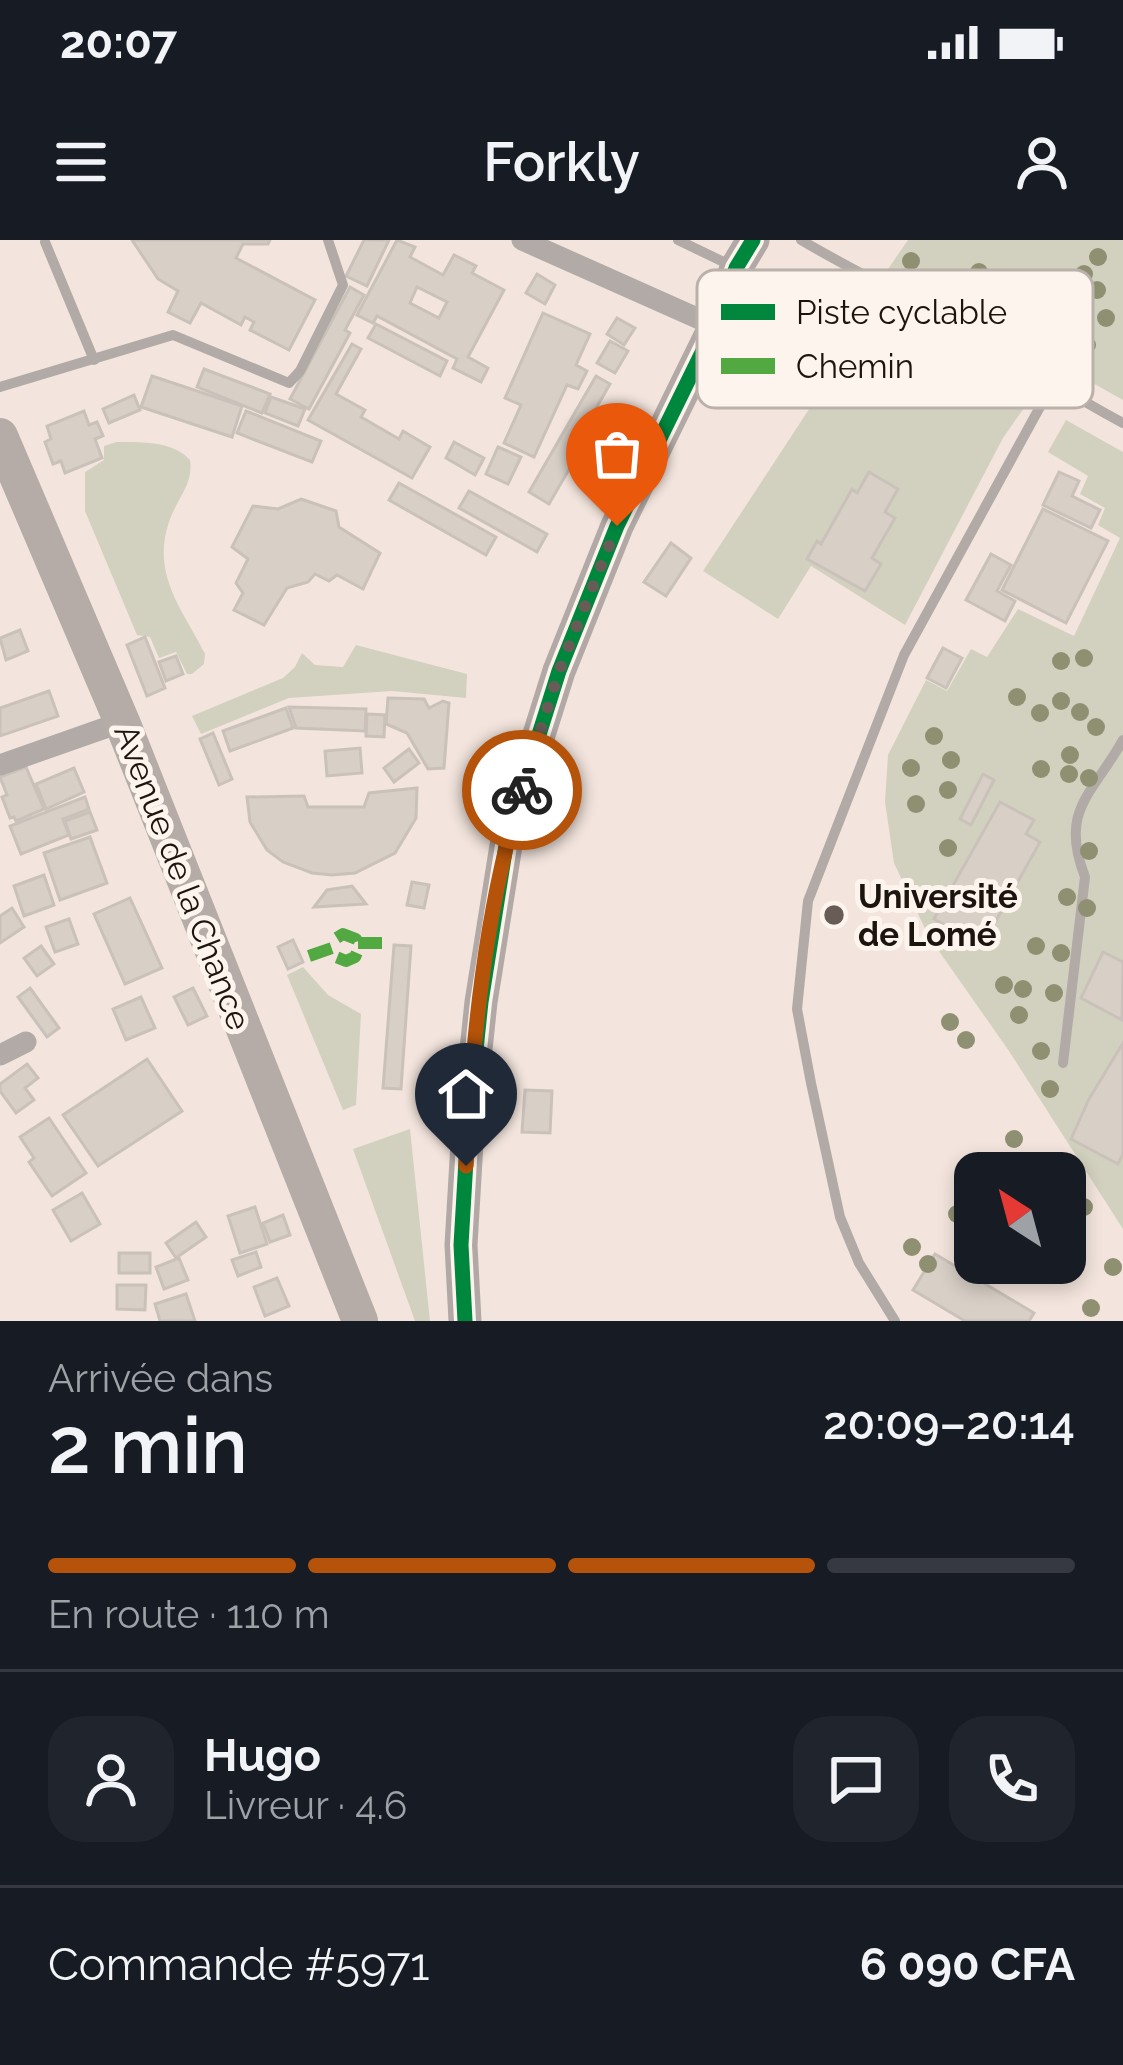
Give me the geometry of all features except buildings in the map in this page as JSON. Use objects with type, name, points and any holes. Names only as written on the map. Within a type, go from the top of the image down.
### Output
[{"type":"main road","name":"Avenue de la Chance","points":[[4,460],[122,722],[360,1321]]},
{"type":"street","points":[[521,240],[697,318]]},
{"type":"street","points":[[465,1321],[461,1245],[468,1126],[481,1002],[508,833],[559,671],[617,526],[697,363]]},
{"type":"street","points":[[0,765],[122,722]]},
{"type":"street","points":[[0,1055],[26,1042]]},
{"type":"lane","points":[[0,387],[173,335],[289,383],[300,371],[344,285],[328,240]]},
{"type":"lane","points":[[678,240],[745,254]]},
{"type":"lane","points":[[801,240],[851,270]]},
{"type":"lane","points":[[45,242],[94,360]]},
{"type":"lane","points":[[1093,407],[1123,423]]},
{"type":"lane","points":[[895,1321],[859,1264],[840,1217],[811,1083],[797,1010],[808,902],[904,655],[1039,408]]},
{"type":"lane","points":[[1063,1063],[1085,877],[1075,849],[1077,809],[1123,740]]},
{"type":"green space","points":[[908,240],[1123,240],[1123,400],[1093,383],[1093,270],[888,269]]},
{"type":"green space","points":[[810,408],[1024,408],[1003,438],[905,625],[811,566],[778,619],[703,571]]},
{"type":"green space","points":[[1066,420],[1123,452],[1123,1229],[1086,1171],[1086,1152],[1074,1152],[929,937],[894,863],[885,802],[888,755],[926,680],[947,691],[971,649],[987,657],[1018,609],[1074,636],[1120,538],[1098,525],[1105,508],[1080,494],[1088,476],[1048,452]]},
{"type":"green space","points":[[117,442],[166,446],[190,460],[187,484],[164,541],[164,559],[172,591],[205,654],[204,664],[192,674],[187,674],[176,652],[159,658],[150,637],[137,635],[85,511],[85,472],[104,460],[104,446]]},
{"type":"green space","points":[[356,645],[467,674],[466,698],[392,691],[289,698],[201,734],[192,716],[283,678],[302,653],[315,665],[343,667]]},
{"type":"green space","points":[[303,967],[328,995],[361,1014],[356,1105],[343,1110],[287,975]]},
{"type":"green space","points":[[410,1129],[430,1321],[415,1321],[353,1149]]},
{"type":"marked path","points":[[309,956],[332,948],[343,934],[356,939],[359,948],[346,961],[336,957],[332,948]]},
{"type":"marked path","points":[[358,943],[386,943]]},
{"type":"cycle path","points":[[735,270],[753,240]]},
{"type":"cycle path","points":[[465,1321],[461,1245],[468,1126],[481,1002],[508,833],[559,671],[617,526],[697,363]]},
{"type":"way so far","points":[[522,790],[559,671],[617,526]]},
{"type":"place","name":"Université de Lomé","points":[[834,915]]},
{"type":"route","points":[[466,1166],[494,914],[508,833],[522,790]]}]
